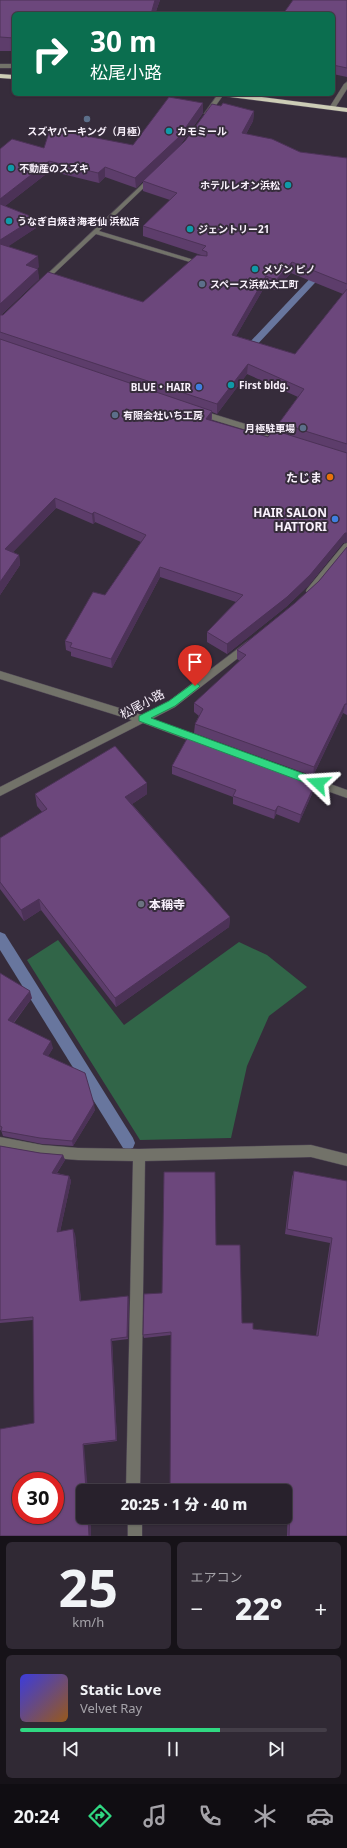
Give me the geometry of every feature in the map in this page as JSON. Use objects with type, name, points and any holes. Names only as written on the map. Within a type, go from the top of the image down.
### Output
[{"type":"highway","points":[[0,76],[12,77]]},
{"type":"highway","points":[[238,96],[347,110]]},
{"type":"street","points":[[0,66],[12,66]]},
{"type":"street","points":[[332,108],[347,84]]},
{"type":"street","points":[[204,118],[220,96]]},
{"type":"street","points":[[39,285],[160,170]]},
{"type":"street","points":[[95,232],[204,264]]},
{"type":"street","points":[[188,409],[290,440]]},
{"type":"street","points":[[302,599],[347,546]]},
{"type":"street","name":"松尾小路","points":[[0,792],[172,704],[253,641]]},
{"type":"street","points":[[0,675],[142,719],[208,743]]},
{"type":"street","points":[[288,772],[347,794]]},
{"type":"street","points":[[0,1143],[42,1151],[78,1154],[139,1155],[311,1151],[347,1160]]},
{"type":"street","points":[[133,1484],[132,1467],[139,1155]]},
{"type":"street","points":[[134,1524],[135,1536]]},
{"type":"green space","points":[[58,940],[124,1025],[239,942],[267,955],[307,987],[269,1016],[247,1066],[231,1138],[140,1140],[27,960]]},
{"type":"building","points":[[0,0],[155,0],[152,12],[12,12],[12,38],[0,37]]},
{"type":"building","points":[[293,0],[347,0],[347,68],[335,65],[335,12],[284,12]]},
{"type":"building","points":[[169,97],[203,103],[179,137],[135,178],[105,167],[98,173],[49,161],[0,199],[0,149],[12,139],[44,148],[50,129],[133,145]]},
{"type":"building","points":[[223,103],[254,111],[242,133],[272,139],[300,152],[347,158],[347,284],[292,262],[276,280],[266,276],[232,335],[295,354],[347,289],[347,444],[279,423],[304,389],[248,364],[217,404],[0,332],[0,315],[3,315],[48,272],[143,302],[197,255],[207,256],[207,252],[202,250],[206,246],[143,226],[177,193],[143,181],[185,141],[212,104],[221,106]]},
{"type":"building","points":[[0,204],[35,218],[0,240]]},
{"type":"building","points":[[0,244],[38,256],[26,265],[38,269],[0,304]]},
{"type":"building","points":[[0,339],[212,411],[206,419],[268,437],[273,430],[347,453],[347,533],[345,533],[310,575],[287,597],[227,644],[207,632],[243,595],[160,567],[111,659],[70,647],[72,643],[65,641],[93,592],[105,595],[146,535],[94,512],[92,514],[55,498],[5,549],[19,555],[0,582]]},
{"type":"building","points":[[347,547],[347,704],[345,704],[314,767],[195,724],[203,709],[194,703],[246,655],[237,650],[295,603],[319,581]]},
{"type":"building","points":[[190,733],[310,777],[307,783],[314,786],[301,815],[278,806],[275,811],[233,796],[236,790],[172,766]]},
{"type":"building","points":[[115,746],[147,783],[125,797],[230,917],[115,998],[39,899],[21,910],[0,882],[0,838],[47,809],[35,794]]},
{"type":"building","points":[[0,973],[30,991],[8,1020],[51,1041],[43,1054],[85,1073],[94,1104],[72,1141],[40,1138],[1,1131]]},
{"type":"building","points":[[0,1146],[40,1153],[63,1155],[52,1173],[69,1176],[57,1232],[73,1229],[80,1301],[128,1296],[127,1337],[111,1339],[116,1440],[83,1444],[86,1484],[76,1484],[76,1524],[88,1524],[89,1536],[0,1536],[0,1429],[34,1423],[33,1317],[0,1320]]},
{"type":"building","points":[[294,1171],[347,1181],[347,1536],[289,1536],[289,1524],[292,1524],[292,1484],[170,1484],[171,1332],[143,1335],[144,1294],[162,1293],[164,1172],[215,1172],[216,1245],[240,1245],[242,1323],[253,1323],[253,1329],[318,1336],[332,1238],[287,1229]]},
{"type":"waterway","points":[[240,343],[251,346],[323,270]]},
{"type":"waterway","points":[[0,938],[128,1143]]},
{"type":"place","name":"スズヤパーキング（月極）","points":[[87,119]]},
{"type":"place","name":"カモミール","points":[[169,131]]},
{"type":"place","name":"不動産のスズキ","points":[[11,168]]},
{"type":"place","name":"ホテルレオン浜松","points":[[288,185]]},
{"type":"place","name":"うなぎ白焼き海老仙 浜松店","points":[[9,221]]},
{"type":"place","name":"ジェントリー21","points":[[190,229]]},
{"type":"place","name":"メゾン ピノ","points":[[255,269]]},
{"type":"place","name":"スペース浜松大工町","points":[[202,284]]},
{"type":"place","name":"First bldg.","points":[[231,385]]},
{"type":"place","name":"BLUE・HAIR","points":[[199,387]]},
{"type":"place","name":"有限会社いち工房","points":[[115,415]]},
{"type":"place","name":"月極駐車場","points":[[303,428]]},
{"type":"place","name":"たじま","points":[[330,477]]},
{"type":"place","name":"HAIR SALON HATTORI","points":[[335,519]]},
{"type":"place","name":"本稱寺","points":[[141,904]]},
{"type":"route","points":[[195,686],[172,704],[142,719],[318,783]]}]
